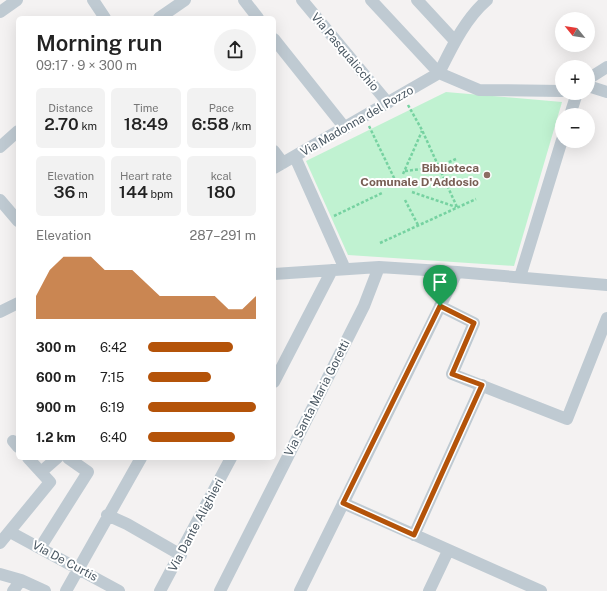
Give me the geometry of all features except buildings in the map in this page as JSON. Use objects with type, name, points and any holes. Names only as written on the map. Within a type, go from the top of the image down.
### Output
[{"type":"street","points":[[0,12],[18,0]]},
{"type":"street","points":[[93,0],[104,16]]},
{"type":"street","points":[[166,16],[185,0]]},
{"type":"street","points":[[244,0],[256,16]]},
{"type":"street","name":"Via Pasqualicchio","points":[[302,0],[388,103]]},
{"type":"street","points":[[371,0],[439,73],[479,90],[555,92]]},
{"type":"street","points":[[417,0],[455,41]]},
{"type":"street","points":[[439,73],[455,41],[479,7],[487,0]]},
{"type":"street","points":[[276,42],[345,128]]},
{"type":"street","points":[[595,75],[607,67]]},
{"type":"street","name":"Via Madonna del Pozzo","points":[[279,166],[439,73]]},
{"type":"street","points":[[595,88],[607,92]]},
{"type":"street","points":[[0,147],[16,133]]},
{"type":"street","points":[[520,277],[560,148]]},
{"type":"street","points":[[295,157],[345,269]]},
{"type":"street","points":[[0,200],[16,219]]},
{"type":"street","points":[[276,274],[379,267],[607,285]]},
{"type":"street","name":"Via Santa Maria Goretti","points":[[220,591],[364,306],[379,267]]},
{"type":"street","points":[[276,378],[332,270]]},
{"type":"street","points":[[300,591],[457,272]]},
{"type":"street","points":[[0,312],[16,306]]},
{"type":"street","points":[[440,306],[474,323],[452,374],[567,419],[607,318]]},
{"type":"street","points":[[414,535],[482,385]]},
{"type":"street","points":[[0,543],[50,482],[30,460]]},
{"type":"street","points":[[41,472],[55,460]]},
{"type":"street","points":[[40,548],[88,472],[71,460]]},
{"type":"street","points":[[66,591],[140,460]]},
{"type":"street","name":"Via Dante Alighieri","points":[[160,591],[181,555],[230,460]]},
{"type":"street","points":[[343,503],[526,588],[541,591]]},
{"type":"street","points":[[107,516],[127,524],[181,555]]},
{"type":"street","name":"Via De Curtis","points":[[10,532],[119,591]]},
{"type":"street","points":[[429,591],[448,551]]},
{"type":"street","points":[[0,574],[21,580],[45,591]]},
{"type":"street","points":[[13,591],[21,580]]},
{"type":"path","points":[[402,94],[422,130],[457,207]]},
{"type":"path","points":[[365,116],[397,184]]},
{"type":"path","points":[[422,130],[404,173],[438,167],[456,159]]},
{"type":"path","points":[[412,192],[457,207]]},
{"type":"path","points":[[324,221],[382,193]]},
{"type":"path","points":[[380,243],[476,199]]},
{"type":"path","points":[[405,200],[418,225]]},
{"type":"green space","points":[[446,92],[562,102],[560,108],[555,108],[555,126],[514,266],[348,255],[306,161]]},
{"type":"place","name":"Biblioteca Comunale D'Addosio","points":[[487,175]]},
{"type":"route","points":[[440,306],[474,323],[452,374],[482,385],[414,535],[343,503],[440,306]]}]
